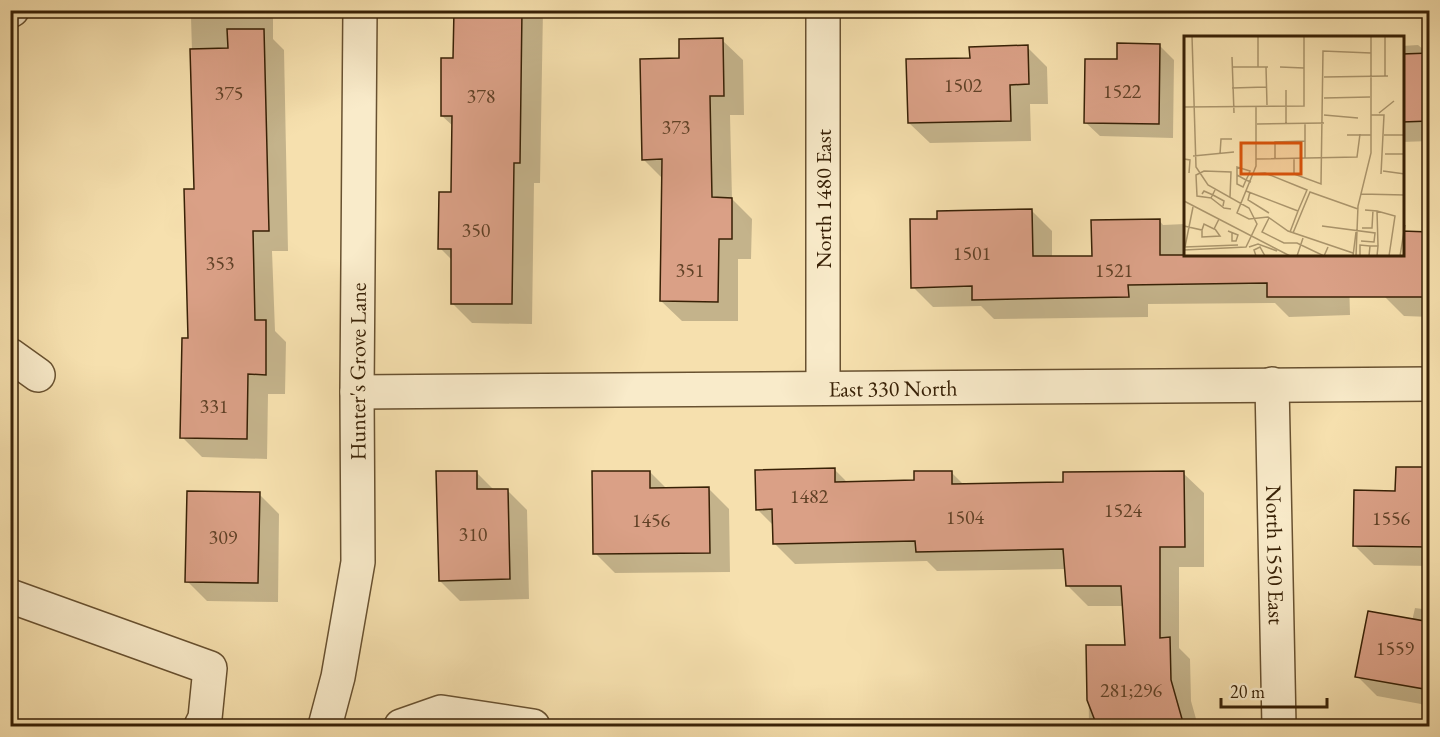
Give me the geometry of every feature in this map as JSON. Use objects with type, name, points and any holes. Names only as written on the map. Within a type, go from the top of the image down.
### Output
[{"type":"street","name":"Hunter's Grove Lane","points":[[325,726],[338,677],[358,562],[360,10]]},
{"type":"street","name":"North 1480 East","points":[[823,10],[823,388]]},
{"type":"street","points":[[10,355],[38,375]]},
{"type":"street","name":"North 1550 East","points":[[1272,384],[1279,726]]},
{"type":"street","name":"East 330 North","points":[[357,392],[1430,384]]},
{"type":"street","points":[[10,596],[210,668],[205,718],[201,726]]},
{"type":"street","points":[[401,726],[441,712],[534,726]]},
{"type":"building","points":[[454,10],[522,10],[520,163],[514,163],[512,304],[451,304],[451,249],[438,249],[439,192],[451,192],[452,116],[441,116],[441,58],[453,58]]},
{"type":"building","points":[[227,29],[264,29],[269,231],[253,231],[255,320],[266,320],[266,375],[248,374],[247,439],[180,438],[182,338],[188,338],[184,189],[194,189],[190,49],[228,48]]},
{"type":"building","points":[[723,38],[724,96],[710,96],[712,197],[732,198],[732,239],[719,239],[718,302],[660,301],[662,159],[642,160],[640,59],[679,58],[679,39]]},
{"type":"building","points":[[1117,43],[1160,44],[1159,124],[1084,123],[1085,59],[1117,59]]},
{"type":"building","points":[[1028,45],[1029,84],[1010,85],[1011,121],[908,123],[906,59],[970,58],[969,47]]},
{"type":"building","points":[[1430,53],[1430,121],[1404,122],[1404,54]]},
{"type":"building","points":[[1032,209],[1033,256],[1092,256],[1091,220],[1160,219],[1160,255],[1184,256],[1404,256],[1404,231],[1430,232],[1430,297],[1267,297],[1267,283],[1128,285],[1129,297],[972,300],[972,286],[911,288],[910,219],[937,219],[937,211]]},
{"type":"building","points":[[1396,467],[1430,467],[1430,547],[1353,546],[1354,490],[1395,491]]},
{"type":"building","points":[[835,468],[835,482],[914,480],[914,471],[952,471],[952,484],[1063,482],[1063,472],[1184,471],[1185,547],[1160,547],[1160,638],[1170,637],[1171,680],[1184,726],[1097,726],[1087,700],[1086,645],[1125,645],[1121,586],[1066,586],[1063,549],[916,552],[915,541],[773,544],[772,509],[756,510],[755,470]]},
{"type":"building","points":[[436,471],[477,471],[477,489],[508,489],[510,579],[439,581]]},
{"type":"building","points":[[592,471],[650,471],[650,488],[709,487],[710,553],[593,554]]},
{"type":"building","points":[[187,491],[260,492],[258,583],[185,582]]},
{"type":"building","points":[[1368,611],[1430,622],[1430,690],[1355,677]]}]
